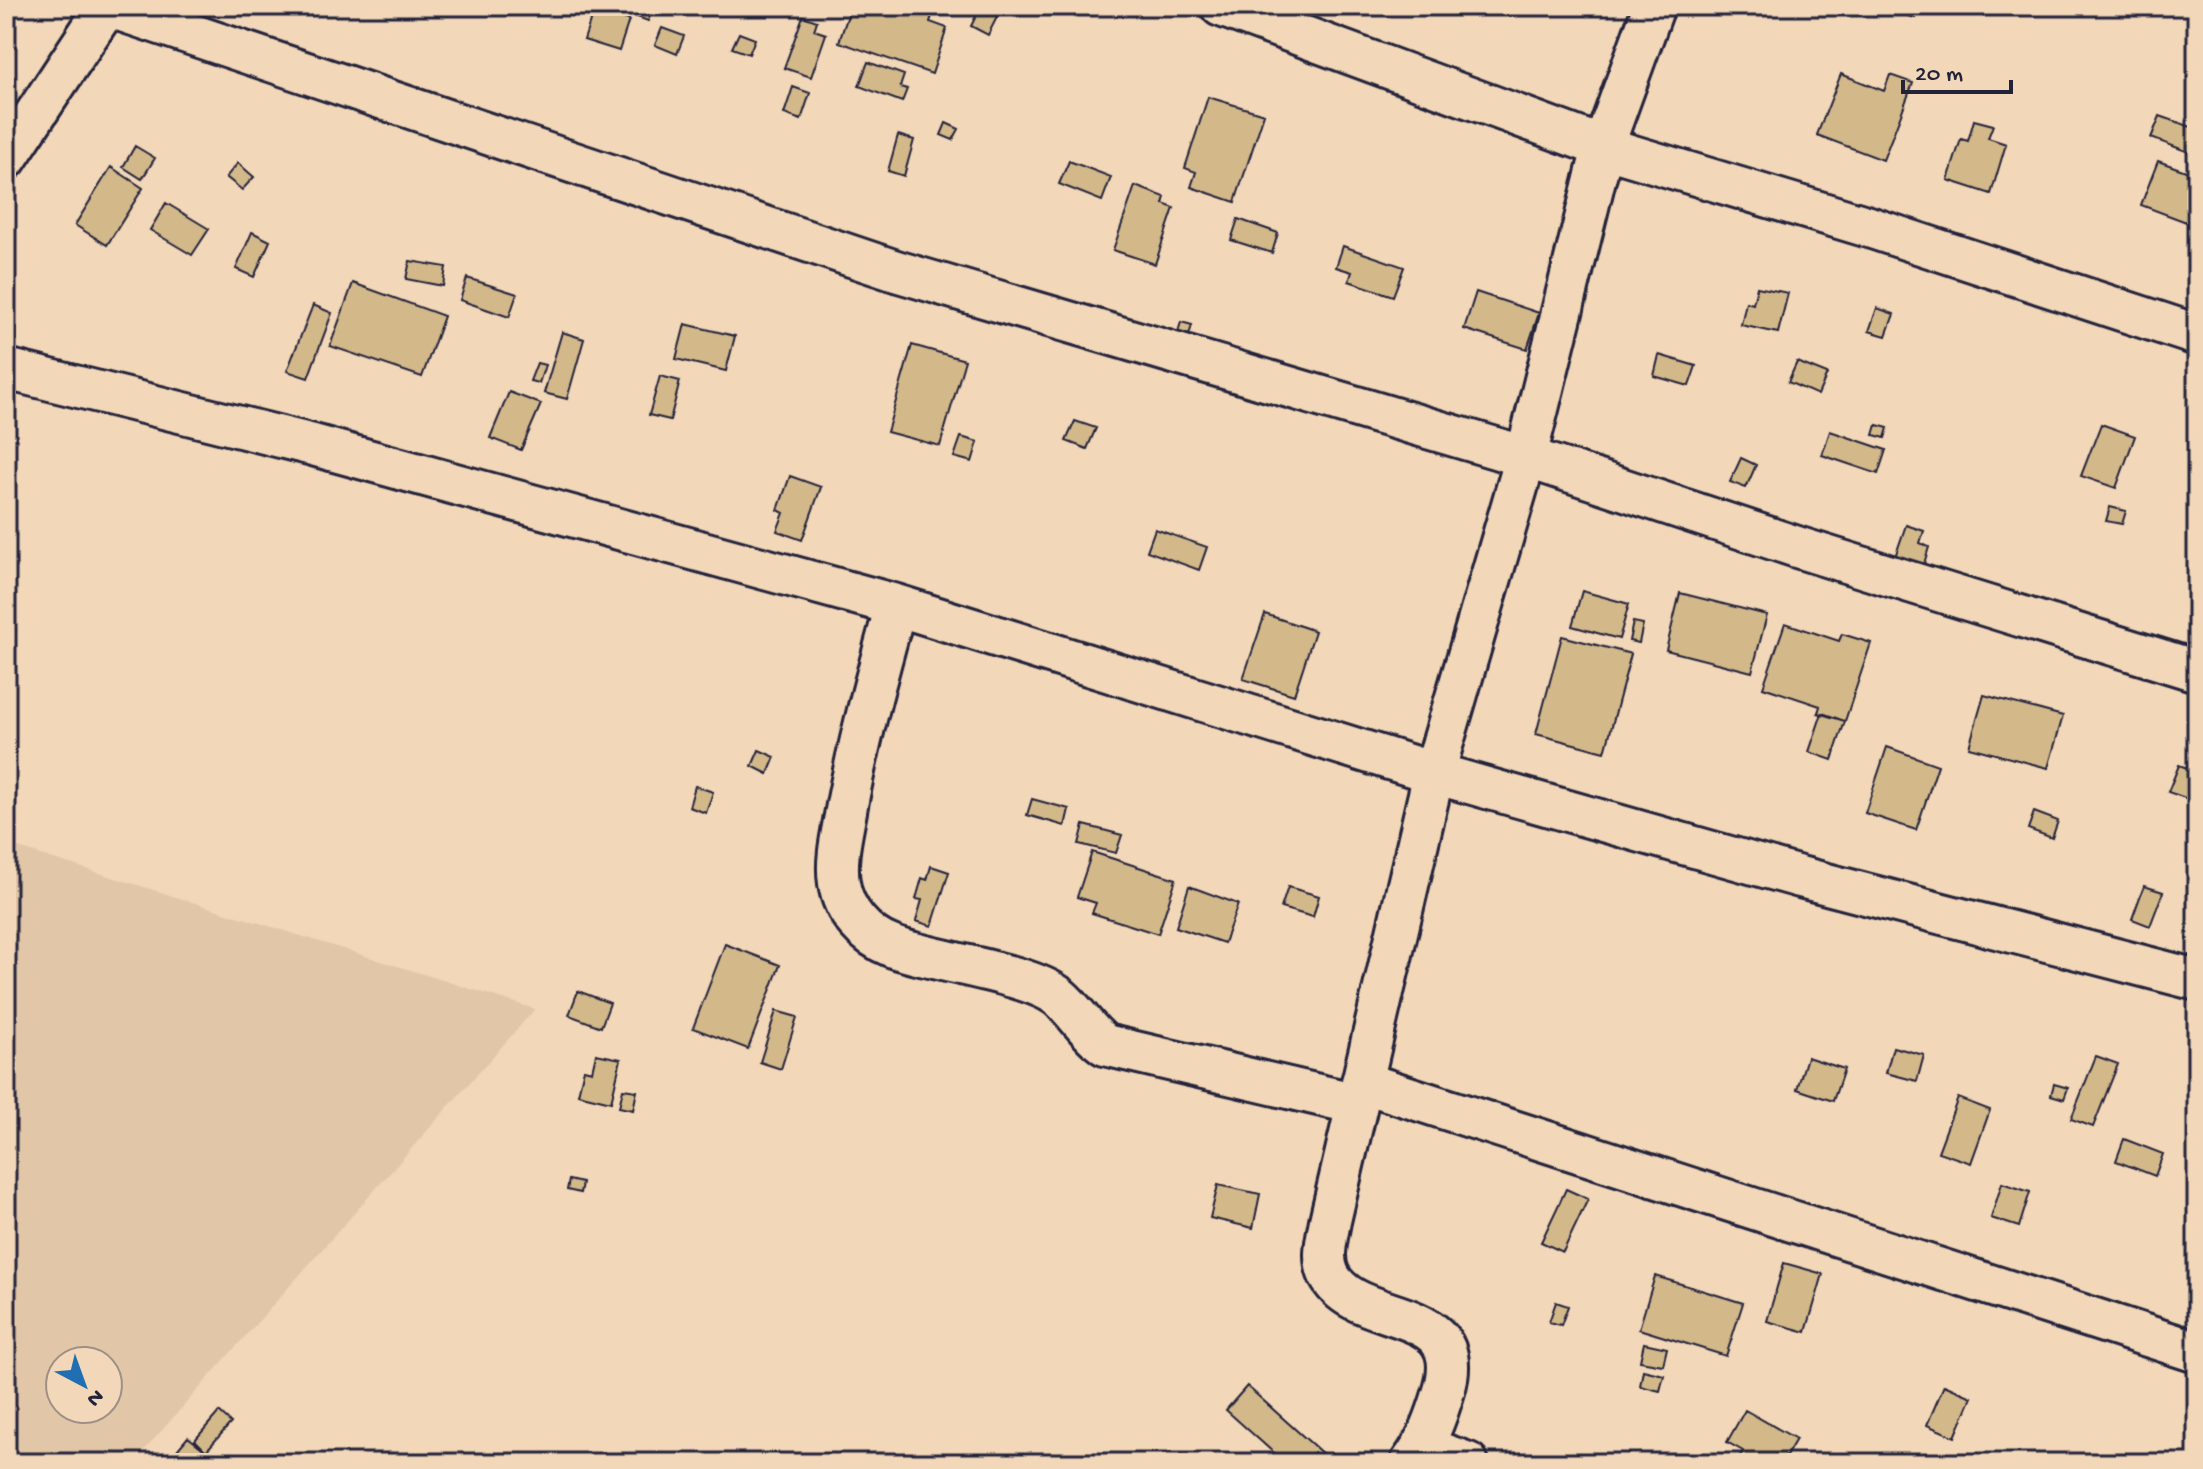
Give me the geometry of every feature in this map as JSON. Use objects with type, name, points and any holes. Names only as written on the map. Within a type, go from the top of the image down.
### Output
[{"type":"street","points":[[6,159],[107,6],[896,271],[1526,457],[1800,548],[2197,671]]},
{"type":"street","points":[[1221,6],[1603,147],[1684,168],[2197,335]]},
{"type":"street","points":[[1468,1463],[1417,1455],[1437,1418],[1450,1361],[1445,1346],[1422,1328],[1344,1290],[1330,1277],[1324,1258],[1434,773],[1526,457],[1603,147],[1654,6]]},
{"type":"street","points":[[6,369],[66,381],[342,452],[896,605],[1434,773],[1800,877],[2197,980]]},
{"type":"street","points":[[896,605],[858,745],[839,855],[839,885],[848,911],[864,930],[888,945],[1035,986],[1059,998],[1088,1033],[1105,1045],[1360,1093],[2197,1352]]},
{"type":"shaded area","points":[[6,844],[535,1009],[133,1463],[6,1463]]},
{"type":"building","points":[[632,6],[654,6],[648,21],[629,14]]},
{"type":"building","points":[[851,6],[915,6],[914,9],[932,16],[930,22],[947,28],[932,74],[839,42]]},
{"type":"building","points":[[981,6],[998,15],[988,35],[971,26]]},
{"type":"building","points":[[1727,6],[1754,6],[1750,15]]},
{"type":"building","points":[[1879,6],[1919,6],[1915,18]]},
{"type":"building","points":[[594,9],[629,20],[619,51],[584,40]]},
{"type":"building","points":[[803,16],[817,21],[814,30],[826,34],[811,77],[784,68]]},
{"type":"building","points":[[662,28],[684,36],[677,54],[655,45]]},
{"type":"building","points":[[739,33],[755,39],[749,54],[732,48]]},
{"type":"building","points":[[868,62],[904,75],[900,87],[907,89],[902,102],[859,86]]},
{"type":"building","points":[[1841,74],[1884,91],[1890,75],[1913,83],[1883,160],[1817,135]]},
{"type":"building","points":[[793,87],[810,93],[801,120],[784,114]]},
{"type":"building","points":[[1208,97],[1264,114],[1235,202],[1191,187],[1196,172],[1185,168]]},
{"type":"building","points":[[2160,116],[2197,129],[2197,155],[2151,138]]},
{"type":"building","points":[[1974,120],[1993,125],[1988,138],[2006,144],[1991,194],[1948,180],[1961,139],[1968,141]]},
{"type":"building","points":[[946,123],[959,129],[953,140],[941,135]]},
{"type":"building","points":[[898,135],[914,140],[904,176],[888,171]]},
{"type":"building","points":[[135,146],[155,158],[142,179],[123,167]]},
{"type":"building","points":[[1069,161],[1111,177],[1102,201],[1059,184]]},
{"type":"building","points":[[2158,161],[2197,175],[2197,226],[2141,205]]},
{"type":"building","points":[[238,163],[254,177],[242,190],[226,177]]},
{"type":"building","points":[[111,167],[143,188],[107,245],[75,225]]},
{"type":"building","points":[[1135,186],[1165,197],[1163,204],[1174,208],[1155,264],[1113,250]]},
{"type":"building","points":[[166,203],[209,229],[192,255],[150,230]]},
{"type":"building","points":[[1238,219],[1278,233],[1272,253],[1231,240]]},
{"type":"building","points":[[252,232],[270,241],[254,277],[236,269]]},
{"type":"building","points":[[1343,246],[1404,267],[1393,296],[1349,281],[1352,272],[1336,267]]},
{"type":"building","points":[[410,261],[446,267],[443,286],[406,279]]},
{"type":"building","points":[[467,278],[517,294],[509,317],[460,300]]},
{"type":"building","points":[[353,283],[444,316],[422,377],[330,346]]},
{"type":"building","points":[[1757,287],[1788,293],[1778,333],[1741,325],[1746,302],[1753,304]]},
{"type":"building","points":[[1476,292],[1539,313],[1527,349],[1464,329]]},
{"type":"building","points":[[313,305],[332,313],[308,378],[287,371]]},
{"type":"building","points":[[1877,308],[1894,314],[1886,336],[1869,331]]},
{"type":"building","points":[[1181,322],[1192,325],[1187,342],[1176,339]]},
{"type":"building","points":[[685,324],[735,336],[726,371],[676,359]]},
{"type":"building","points":[[562,332],[584,339],[567,399],[544,393]]},
{"type":"building","points":[[912,345],[965,360],[940,446],[887,432]]},
{"type":"building","points":[[1659,355],[1696,366],[1689,386],[1654,376]]},
{"type":"building","points":[[1797,362],[1827,374],[1818,395],[1788,382]]},
{"type":"building","points":[[537,363],[545,365],[539,383],[530,381]]},
{"type":"building","points":[[660,376],[680,381],[670,420],[649,415]]},
{"type":"building","points":[[509,392],[541,404],[521,450],[490,438]]},
{"type":"building","points":[[1075,421],[1096,428],[1087,449],[1066,441]]},
{"type":"building","points":[[2101,424],[2135,436],[2116,488],[2081,476]]},
{"type":"building","points":[[1877,425],[1888,428],[1885,438],[1874,435]]},
{"type":"building","points":[[1830,431],[1886,450],[1878,474],[1822,455]]},
{"type":"building","points":[[961,437],[978,442],[972,462],[954,457]]},
{"type":"building","points":[[1741,458],[1756,465],[1746,488],[1730,482]]},
{"type":"building","points":[[790,476],[821,487],[802,540],[777,531],[784,513],[778,510]]},
{"type":"building","points":[[2110,507],[2126,511],[2122,524],[2106,521]]},
{"type":"building","points":[[1906,525],[1924,531],[1920,543],[1929,547],[1923,567],[1895,557]]},
{"type":"building","points":[[1155,529],[1207,547],[1199,570],[1147,551]]},
{"type":"building","points":[[1582,591],[1629,604],[1619,639],[1572,626]]},
{"type":"building","points":[[1680,593],[1767,615],[1752,672],[1666,650]]},
{"type":"building","points":[[1265,614],[1315,631],[1294,695],[1243,679]]},
{"type":"building","points":[[1633,622],[1643,624],[1639,643],[1629,641]]},
{"type":"building","points":[[1785,623],[1839,641],[1842,634],[1871,643],[1845,721],[1818,713],[1820,706],[1763,687]]},
{"type":"building","points":[[1562,636],[1631,654],[1605,752],[1536,734]]},
{"type":"building","points":[[1984,695],[2063,716],[2048,768],[1969,747]]},
{"type":"building","points":[[1822,713],[1845,721],[1832,760],[1809,752]]},
{"type":"building","points":[[1887,747],[1938,765],[1916,830],[1865,813]]},
{"type":"building","points":[[759,750],[775,757],[768,774],[752,766]]},
{"type":"building","points":[[2197,760],[2197,802],[2168,792],[2179,765],[2193,770]]},
{"type":"building","points":[[695,786],[713,792],[706,813],[689,807]]},
{"type":"building","points":[[1032,799],[1069,809],[1065,826],[1027,815]]},
{"type":"building","points":[[2034,812],[2058,821],[2052,838],[2028,829]]},
{"type":"building","points":[[1084,825],[1122,835],[1116,853],[1079,844]]},
{"type":"building","points":[[1092,852],[1176,879],[1158,934],[1092,913],[1096,903],[1077,897]]},
{"type":"building","points":[[931,866],[949,872],[932,926],[916,921],[922,900],[916,899],[922,878],[927,880]]},
{"type":"building","points":[[1189,886],[1238,904],[1224,943],[1176,927]]},
{"type":"building","points":[[2144,886],[2163,892],[2150,926],[2132,919]]},
{"type":"building","points":[[1288,887],[1319,896],[1313,917],[1281,908]]},
{"type":"building","points":[[725,944],[780,965],[748,1049],[693,1028]]},
{"type":"building","points":[[578,991],[610,1003],[601,1027],[569,1015]]},
{"type":"building","points":[[776,1011],[797,1017],[781,1069],[760,1062]]},
{"type":"building","points":[[1893,1047],[1924,1055],[1917,1081],[1886,1073]]},
{"type":"building","points":[[596,1054],[621,1059],[611,1102],[578,1094],[584,1069],[592,1071]]},
{"type":"building","points":[[2096,1056],[2118,1064],[2093,1127],[2071,1119]]},
{"type":"building","points":[[1807,1057],[1844,1069],[1833,1101],[1797,1089]]},
{"type":"building","points":[[2054,1084],[2068,1088],[2064,1099],[2051,1095]]},
{"type":"building","points":[[623,1089],[637,1091],[633,1110],[619,1107]]},
{"type":"building","points":[[1958,1098],[1990,1110],[1971,1163],[1938,1152]]},
{"type":"building","points":[[2124,1139],[2163,1154],[2155,1176],[2116,1161]]},
{"type":"building","points":[[569,1180],[582,1183],[580,1193],[567,1190]]},
{"type":"building","points":[[2002,1183],[2030,1192],[2019,1227],[1991,1218]]},
{"type":"building","points":[[1218,1185],[1260,1194],[1253,1228],[1210,1218]]},
{"type":"building","points":[[1566,1189],[1588,1199],[1563,1252],[1541,1242]]},
{"type":"building","points":[[1784,1263],[1823,1274],[1806,1332],[1767,1321]]},
{"type":"building","points":[[1655,1276],[1743,1303],[1726,1356],[1639,1329]]},
{"type":"building","points":[[1556,1302],[1568,1306],[1561,1325],[1549,1322]]},
{"type":"building","points":[[1644,1343],[1667,1348],[1663,1365],[1640,1361]]},
{"type":"building","points":[[1643,1370],[1664,1375],[1660,1391],[1640,1386]]},
{"type":"building","points":[[1944,1385],[1972,1397],[1955,1437],[1927,1425]]},
{"type":"building","points":[[1247,1386],[1333,1463],[1285,1463],[1226,1410]]},
{"type":"building","points":[[1745,1410],[1796,1439],[1782,1463],[1736,1463],[1743,1451],[1727,1442]]},
{"type":"building","points":[[219,1412],[231,1423],[206,1451],[195,1440]]},
{"type":"building","points":[[188,1437],[206,1451],[197,1463],[181,1463],[172,1456]]}]
